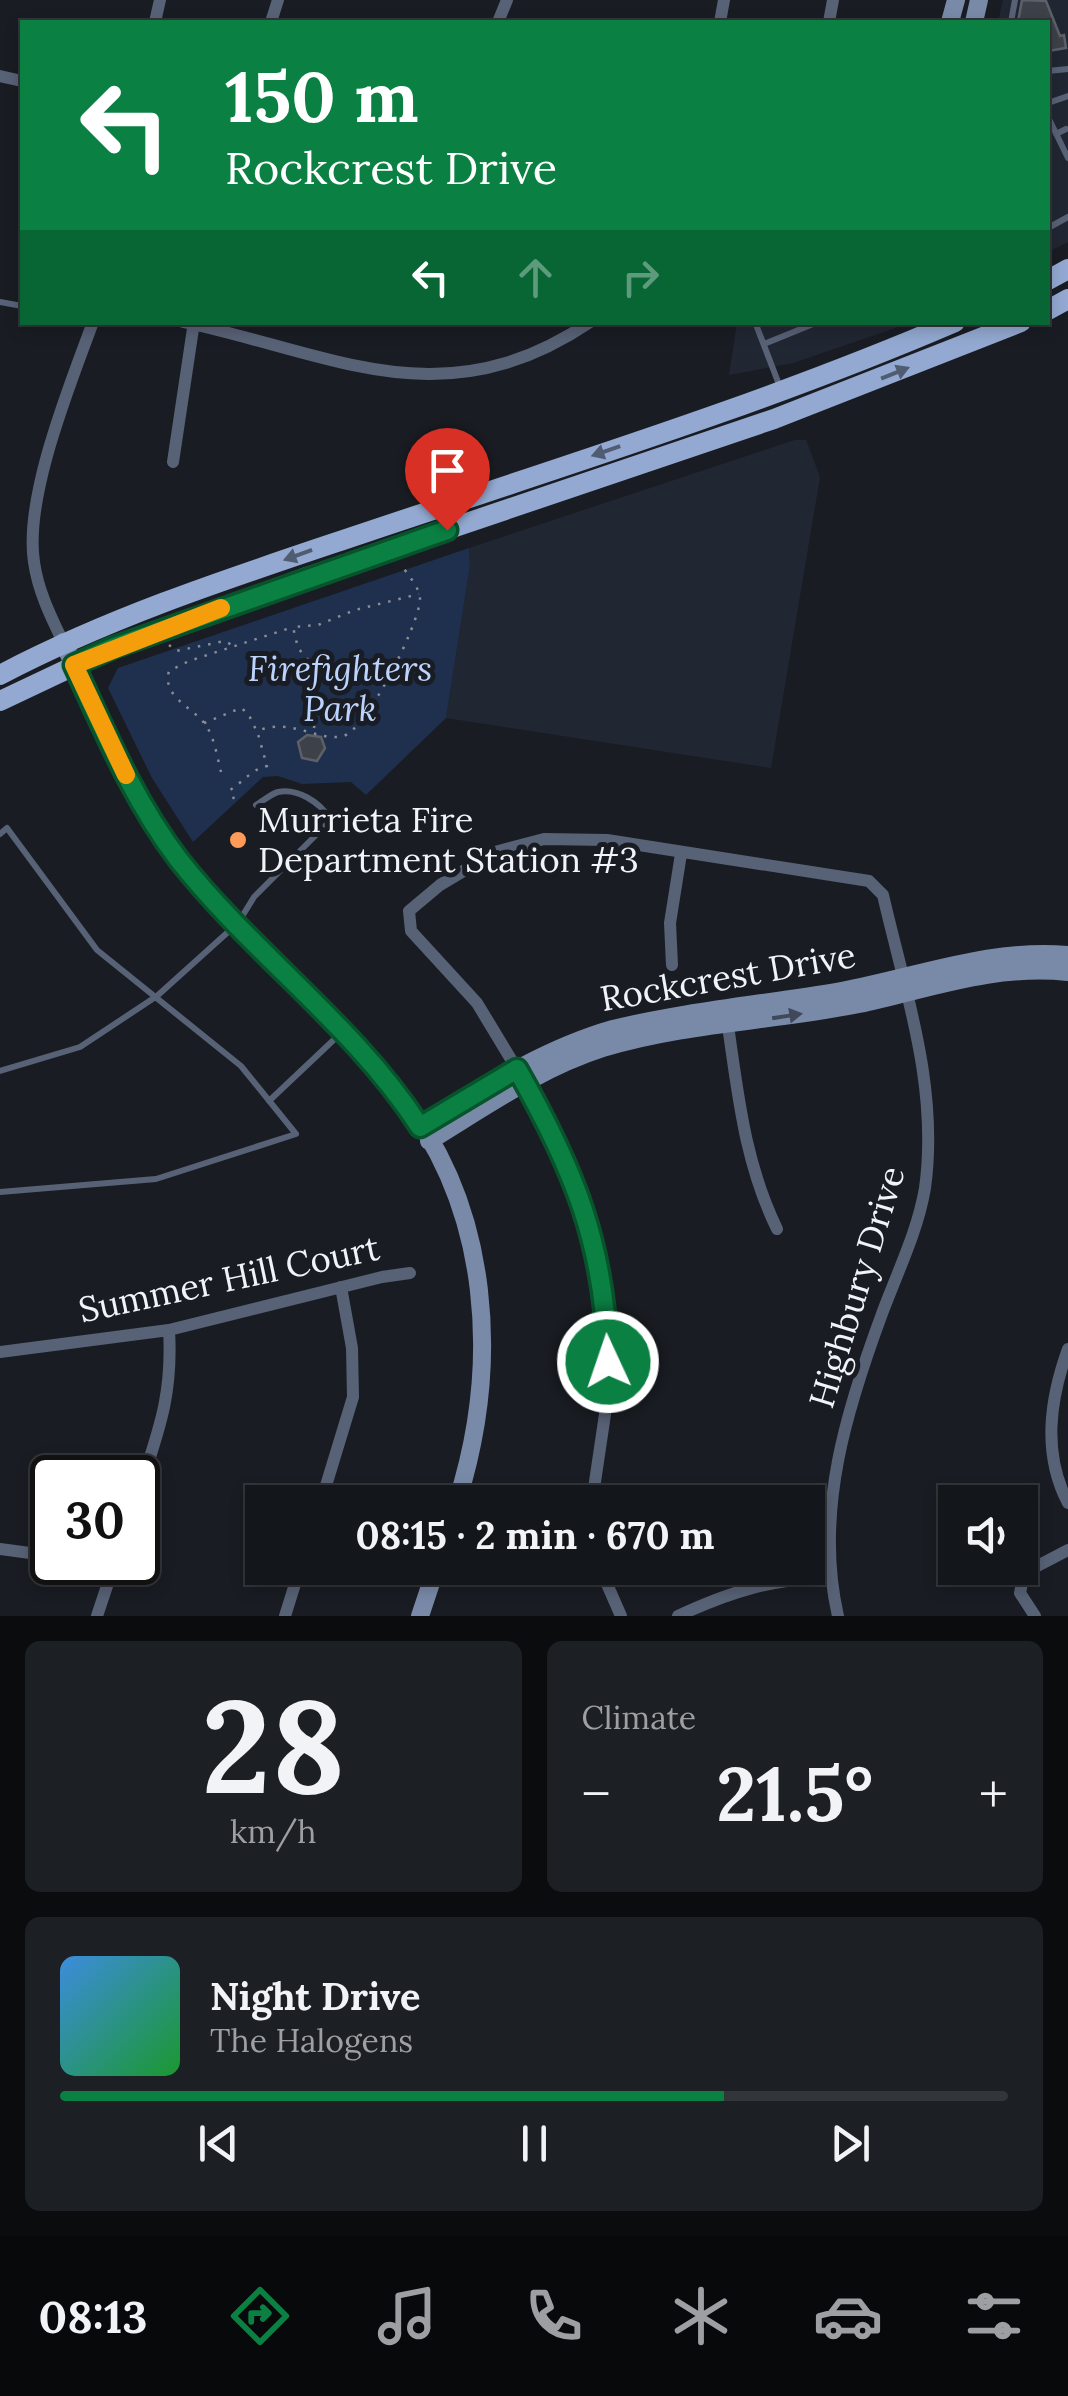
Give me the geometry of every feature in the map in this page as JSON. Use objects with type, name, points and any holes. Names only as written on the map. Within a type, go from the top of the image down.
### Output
[{"type":"main road","points":[[0,675],[62,642],[305,552],[782,392],[949,325]]},
{"type":"main road","points":[[0,701],[112,648],[307,577],[774,419],[1011,325]]},
{"type":"main road","points":[[659,457],[671,446],[764,412],[780,402],[782,392]]},
{"type":"main road","points":[[62,642],[150,820],[181,862],[400,1096],[444,1167],[469,1241],[484,1333],[483,1382],[475,1437],[461,1485]]},
{"type":"main road","name":"Rockcrest Drive","points":[[425,1134],[521,1076],[606,1048],[727,1017],[844,1007],[982,958],[1068,955]]},
{"type":"main road","name":"Rockcrest Drive","points":[[904,985],[995,972],[1068,972]]},
{"type":"main road","points":[[420,1616],[430,1585]]},
{"type":"street","points":[[62,642],[42,596],[32,539],[54,430],[92,325]]},
{"type":"street","points":[[173,462],[190,325]]},
{"type":"street","points":[[197,325],[356,368],[440,376],[506,365],[565,339],[586,325]]},
{"type":"street","name":"Highbury Drive","points":[[521,1076],[477,1003],[410,931],[409,911],[440,885],[494,852],[520,843],[574,837],[869,881],[882,894],[923,1064],[928,1156],[924,1192],[912,1236],[838,1451],[831,1507],[830,1576],[838,1616]]},
{"type":"street","points":[[672,965],[670,923],[681,854]]},
{"type":"street","points":[[727,1017],[750,1160],[758,1190],[777,1229]]},
{"type":"street","points":[[521,1076],[555,1136],[576,1184],[596,1248],[607,1324],[608,1394],[595,1485]]},
{"type":"street","name":"Summer Hill Court","points":[[0,1352],[169,1330],[410,1273]]},
{"type":"street","points":[[326,1485],[353,1398],[352,1348],[341,1287]]},
{"type":"street","points":[[150,1455],[168,1398],[172,1367],[169,1330]]},
{"type":"street","points":[[1068,1348],[1054,1388],[1050,1438],[1061,1489],[1068,1503]]},
{"type":"street","points":[[0,1550],[30,1553]]},
{"type":"street","points":[[1034,1616],[1020,1593],[1024,1573],[1068,1550]]},
{"type":"street","points":[[678,1616],[758,1584],[830,1576]]},
{"type":"street","points":[[97,1616],[108,1585]]},
{"type":"street","points":[[285,1616],[295,1585]]},
{"type":"street","points":[[607,1585],[621,1616]]},
{"type":"lane","points":[[1050,122],[1067,155]]},
{"type":"lane","points":[[1056,134],[1066,129]]},
{"type":"lane","points":[[756,325],[782,392]]},
{"type":"lane","points":[[764,344],[811,325]]},
{"type":"lane","points":[[0,1070],[80,1047],[157,996],[238,923],[254,897],[327,824],[328,818],[313,801],[296,793],[278,792],[256,805]]},
{"type":"lane","points":[[0,834],[7,828],[97,950],[241,1066],[296,1134],[156,1179],[0,1192]]},
{"type":"lane","points":[[269,1100],[342,1032]]},
{"type":"path","points":[[258,734],[270,726],[344,736],[369,715],[407,644],[420,593],[402,566]]},
{"type":"path","points":[[221,772],[204,723],[173,694],[167,683],[169,671],[294,627],[318,625],[355,610],[414,598],[420,593]]},
{"type":"path","points":[[294,627],[298,648],[315,668]]},
{"type":"path","points":[[169,645],[176,652],[224,641],[236,648]]},
{"type":"path","points":[[314,731],[320,690]]},
{"type":"path","points":[[204,723],[241,708],[248,713],[258,734],[267,766],[256,768],[242,784],[230,790],[234,799]]},
{"type":"shaded area","points":[[1003,0],[1068,0],[1068,242],[1050,251],[1050,20],[998,20]]},
{"type":"shaded area","points":[[737,325],[904,325],[793,363],[729,375]]},
{"type":"shaded area","points":[[795,440],[806,440],[820,477],[771,768],[446,718],[470,566],[469,548]]},
{"type":"green space","name":"Firefighters Park","points":[[469,548],[470,566],[446,718],[366,795],[351,782],[302,784],[278,776],[263,777],[193,842],[152,778],[108,688],[118,668]]},
{"type":"building","points":[[1022,0],[1046,1],[1060,36],[1064,35],[1066,48],[1050,51],[1050,20],[1018,20]]},
{"type":"building","points":[[307,735],[321,737],[325,748],[317,761],[302,758],[298,742]]},
{"type":"slow traffic","points":[[126,775],[74,665],[221,608]]},
{"type":"place","name":"Murrieta Fire Department Station #3","points":[[238,840]]},
{"type":"route","points":[[447,530],[307,577],[74,665],[150,820],[181,862],[361,1052],[400,1096],[420,1127],[517,1069],[555,1136],[587,1217],[596,1248],[608,1362]]}]
